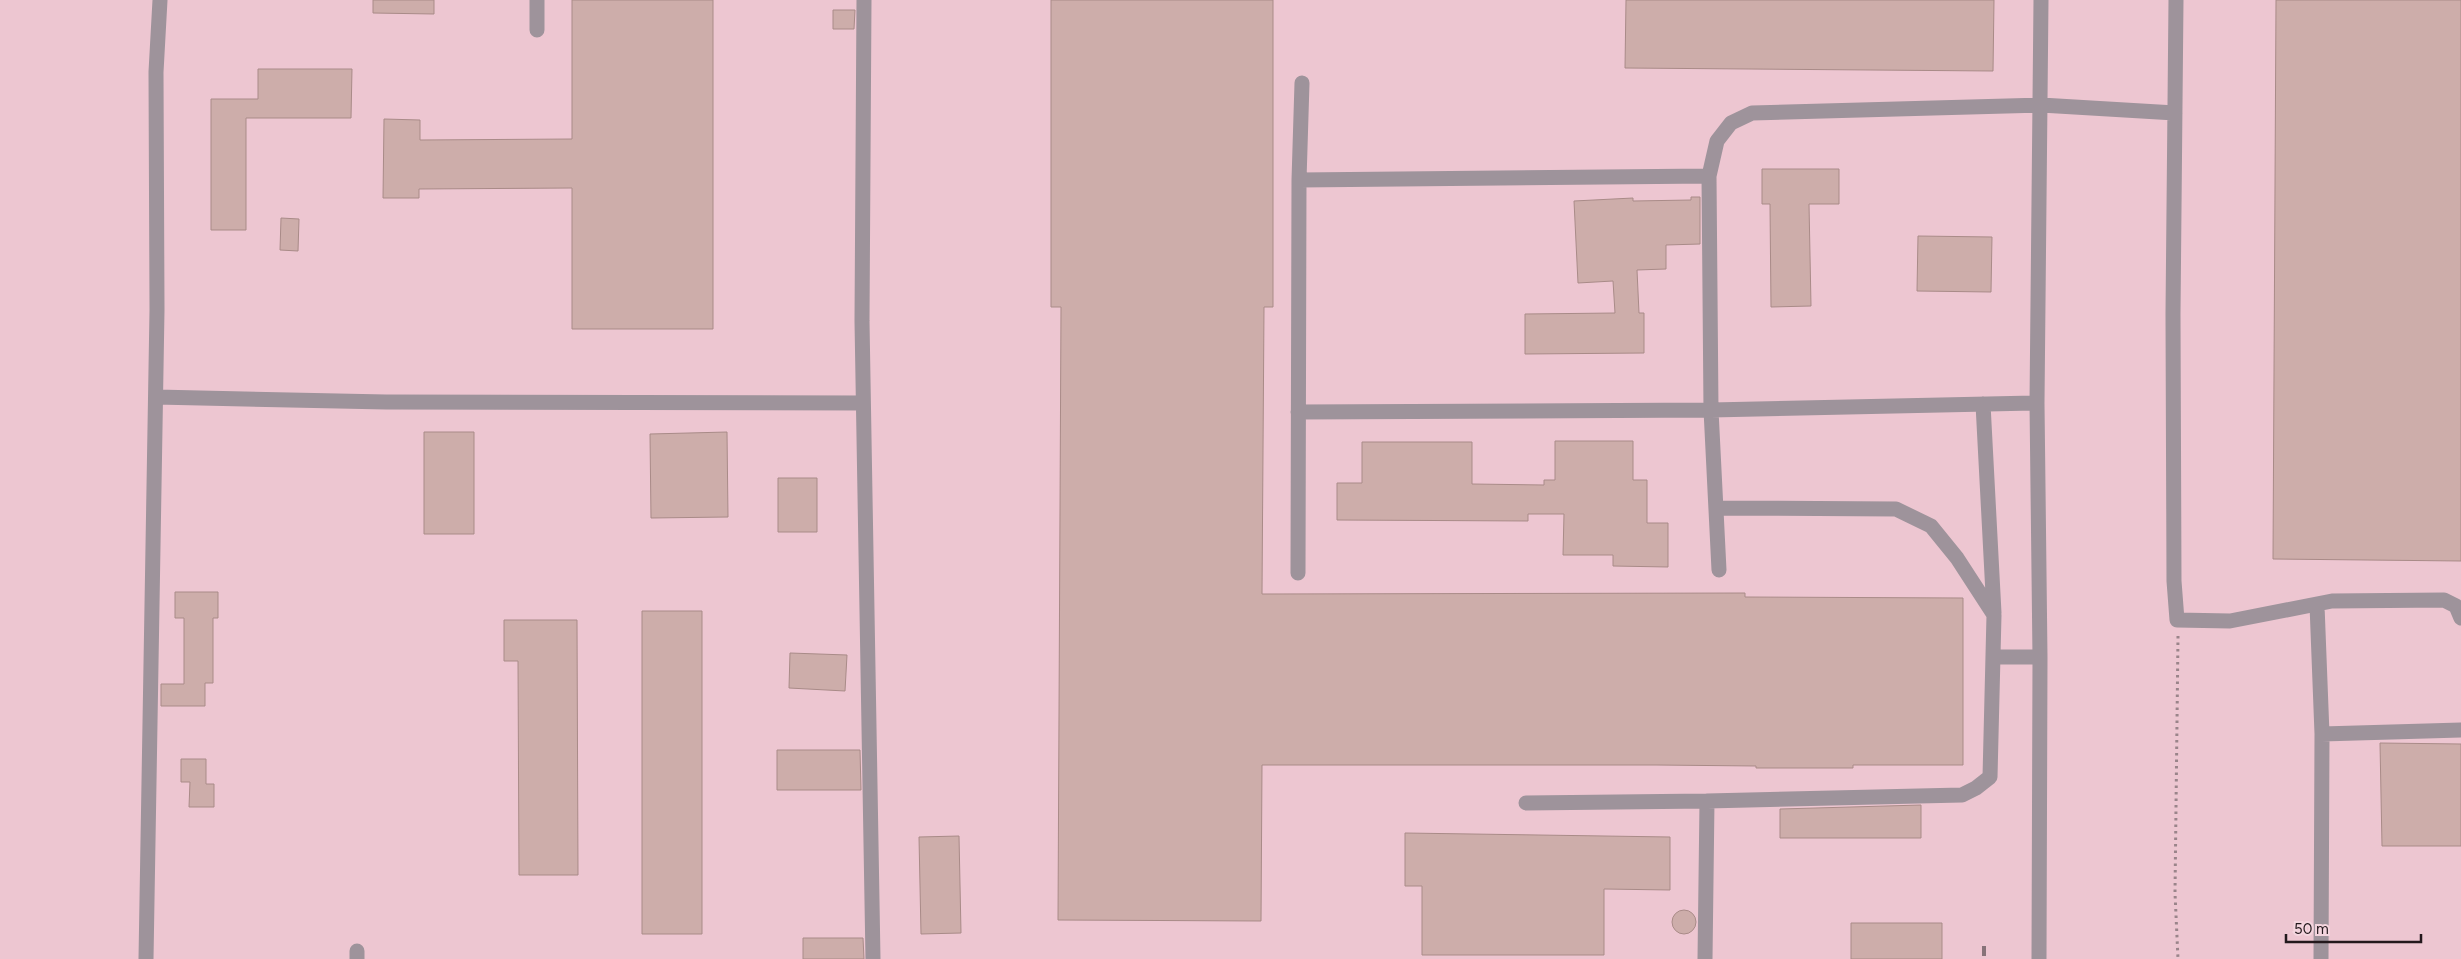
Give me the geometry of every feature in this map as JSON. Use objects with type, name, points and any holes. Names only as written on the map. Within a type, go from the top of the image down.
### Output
[{"type":"lane","points":[[146,959],[156,397],[156,72],[160,0]]},
{"type":"lane","points":[[537,0],[537,30]]},
{"type":"lane","points":[[864,0],[862,311],[873,959]]},
{"type":"lane","points":[[2039,959],[2040,656],[2037,403],[2041,0]]},
{"type":"lane","points":[[2176,0],[2174,572],[2178,620],[2230,621],[2332,601],[2444,600],[2456,606],[2461,618]]},
{"type":"lane","points":[[1298,573],[1299,180],[1302,83]]},
{"type":"lane","points":[[1719,570],[1711,410],[1709,176],[1717,141],[1731,123],[1752,113],[2041,105],[2175,113]]},
{"type":"lane","points":[[1299,180],[1709,176]]},
{"type":"lane","points":[[156,397],[396,402],[863,403]]},
{"type":"lane","points":[[1298,412],[1711,410],[2037,403]]},
{"type":"lane","points":[[1526,803],[1962,795],[1990,777],[1994,615],[1983,404]]},
{"type":"lane","points":[[1716,508],[1896,509],[1931,526],[1957,558],[1994,615]]},
{"type":"lane","points":[[2317,605],[2322,734],[2321,959]]},
{"type":"lane","points":[[1994,657],[2040,656]]},
{"type":"lane","points":[[2322,734],[2461,730]]},
{"type":"lane","points":[[1705,959],[1706,801]]},
{"type":"path","points":[[2178,620],[2175,894],[2178,959]]},
{"type":"shaded area","points":[[0,0],[2461,0],[2461,959],[0,959]]},
{"type":"building","points":[[373,0],[434,0],[434,14],[373,13]]},
{"type":"building","points":[[572,0],[713,0],[713,329],[572,329],[572,188],[419,189],[419,198],[383,198],[384,119],[420,120],[420,140],[572,139]]},
{"type":"building","points":[[1051,0],[1273,0],[1273,307],[1264,307],[1262,594],[1745,593],[1745,597],[1963,598],[1963,765],[1853,765],[1853,768],[1756,768],[1756,766],[1657,765],[1262,765],[1261,921],[1058,920],[1061,307],[1051,307]]},
{"type":"building","points":[[1626,0],[1994,0],[1993,71],[1625,68]]},
{"type":"building","points":[[2276,0],[2461,0],[2461,561],[2273,559]]},
{"type":"building","points":[[833,10],[855,10],[854,29],[833,29]]},
{"type":"building","points":[[258,69],[352,69],[351,118],[246,118],[246,230],[211,230],[211,99],[258,99]]},
{"type":"building","points":[[1762,169],[1839,169],[1839,204],[1809,204],[1811,306],[1771,307],[1770,204],[1762,204]]},
{"type":"building","points":[[1691,197],[1700,197],[1700,244],[1666,245],[1666,269],[1637,270],[1639,313],[1644,313],[1644,353],[1525,354],[1525,314],[1615,313],[1613,281],[1578,283],[1574,201],[1633,198],[1633,201],[1691,200]]},
{"type":"building","points":[[281,218],[299,219],[298,251],[280,250]]},
{"type":"building","points":[[1918,236],[1992,237],[1991,292],[1917,291]]},
{"type":"building","points":[[424,432],[474,432],[474,534],[424,534]]},
{"type":"building","points":[[727,432],[728,517],[651,518],[650,434]]},
{"type":"building","points":[[1555,441],[1633,441],[1633,480],[1647,480],[1647,523],[1668,523],[1668,567],[1613,566],[1613,555],[1563,555],[1564,514],[1528,514],[1528,521],[1337,520],[1337,483],[1362,483],[1362,442],[1472,442],[1472,484],[1544,485],[1544,480],[1555,480]]},
{"type":"building","points":[[778,478],[817,478],[817,532],[778,532]]},
{"type":"building","points":[[175,592],[218,592],[218,618],[213,618],[213,683],[205,683],[205,706],[161,706],[161,684],[184,684],[184,618],[175,618]]},
{"type":"building","points":[[642,611],[702,611],[702,934],[642,934]]},
{"type":"building","points":[[504,620],[577,620],[578,875],[519,875],[518,661],[504,661]]},
{"type":"building","points":[[790,653],[847,655],[845,691],[789,688]]},
{"type":"building","points":[[2380,743],[2461,744],[2461,846],[2382,846]]},
{"type":"building","points":[[777,750],[860,750],[861,790],[777,790]]},
{"type":"building","points":[[181,759],[206,759],[206,784],[214,784],[214,807],[189,807],[190,782],[181,782]]},
{"type":"building","points":[[1921,805],[1921,838],[1780,838],[1780,809]]},
{"type":"building","points":[[1405,833],[1670,837],[1670,890],[1604,889],[1604,955],[1422,955],[1422,886],[1405,886]]},
{"type":"building","points":[[959,836],[961,933],[921,934],[919,837]]},
{"type":"building","points":[[1684,910],[1693,913],[1696,922],[1693,931],[1684,934],[1675,931],[1672,922],[1675,913]]},
{"type":"building","points":[[1851,923],[1942,923],[1942,959],[1851,959]]},
{"type":"building","points":[[803,938],[863,938],[864,959],[803,959]]},
{"type":"railway","points":[[1984,946],[1984,959]]}]
